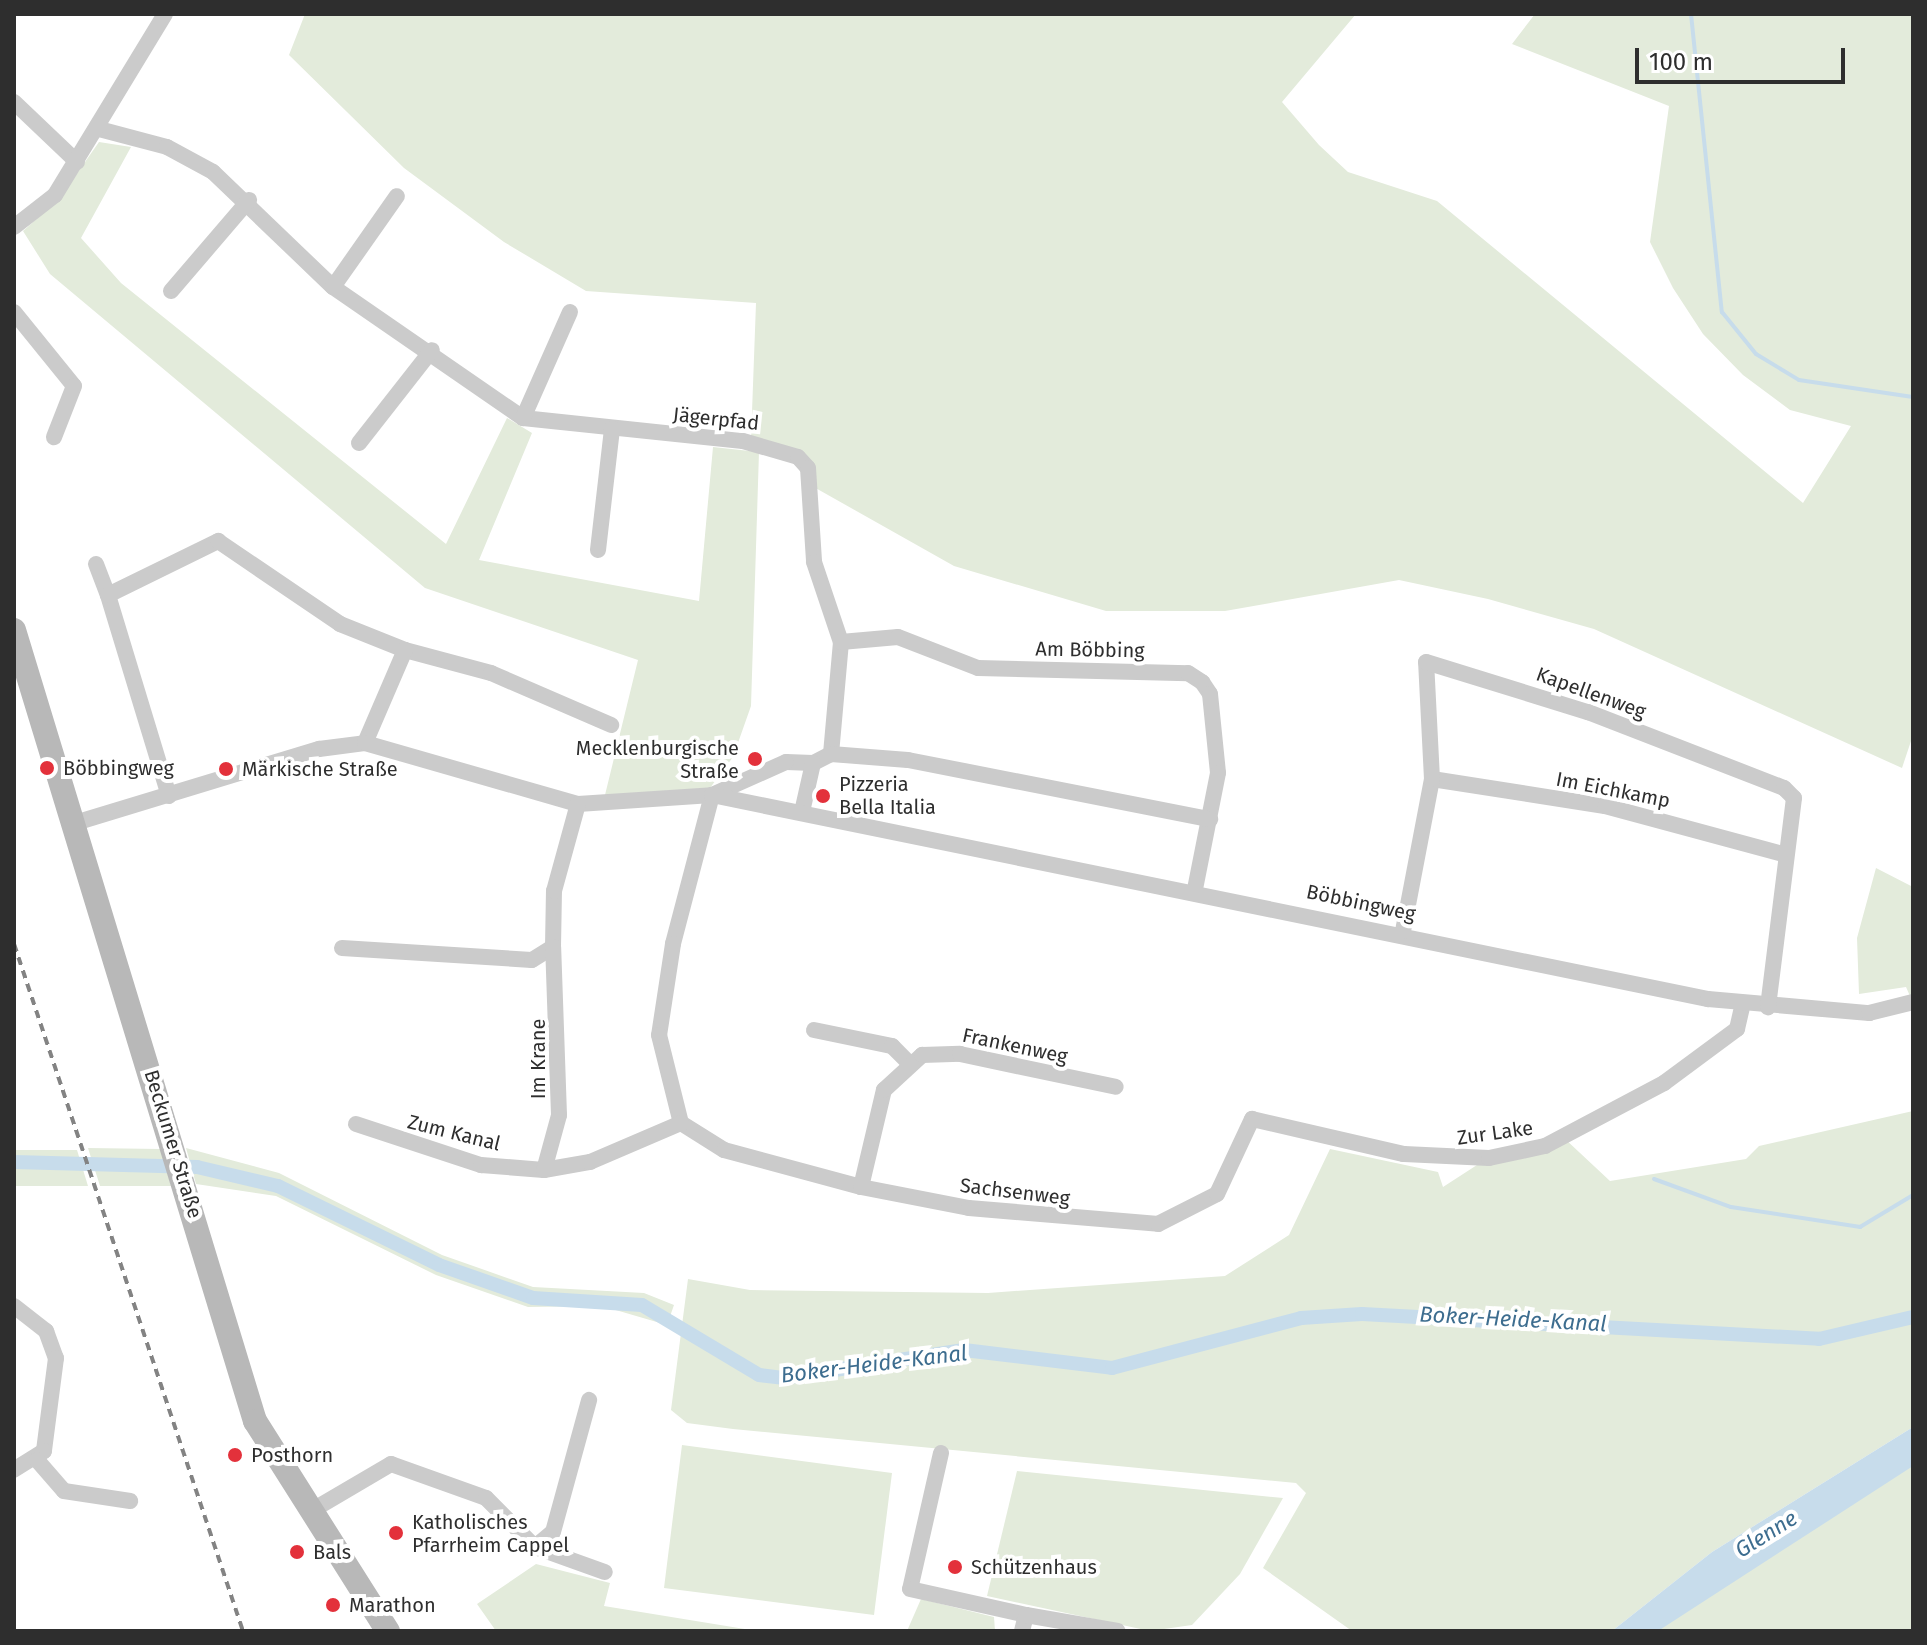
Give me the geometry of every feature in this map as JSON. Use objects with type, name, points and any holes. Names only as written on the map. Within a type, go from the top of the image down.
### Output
[{"type":"main road","name":"Beckumer Straße","points":[[14,630],[255,1421],[388,1631]]},
{"type":"street","points":[[14,227],[36,216],[77,162],[165,14]]},
{"type":"street","points":[[14,102],[77,162]]},
{"type":"street","name":"Jägerpfad","points":[[99,129],[167,147],[249,200],[333,287],[432,350],[523,418],[774,445],[808,468],[814,562],[841,642]]},
{"type":"street","points":[[333,287],[397,196]]},
{"type":"street","points":[[171,291],[249,200]]},
{"type":"street","points":[[14,312],[74,386],[54,437]]},
{"type":"street","points":[[523,418],[570,312]]},
{"type":"street","points":[[359,443],[432,350]]},
{"type":"street","points":[[598,550],[612,429]]},
{"type":"street","points":[[108,595],[218,541],[340,624],[405,650],[491,673],[611,725]]},
{"type":"street","points":[[96,564],[169,796]]},
{"type":"street","name":"Am Böbbing","points":[[841,642],[898,637],[978,668],[1188,673],[1210,694],[1218,773],[1195,889]]},
{"type":"street","points":[[831,754],[841,642]]},
{"type":"street","points":[[365,743],[405,650]]},
{"type":"street","name":"Kapellenweg","points":[[1403,931],[1432,779],[1426,662],[1588,712],[1784,788],[1794,798],[1783,854],[1768,1007]]},
{"type":"street","name":"Böbbingweg","points":[[75,823],[319,749],[365,743],[578,804],[712,795],[1403,931],[1743,1004],[1869,1013],[1913,1002]]},
{"type":"street","points":[[802,812],[813,763],[831,754],[908,760],[1210,819]]},
{"type":"street","name":"Böbbingweg","points":[[712,795],[786,762],[813,763]]},
{"type":"street","name":"Im Eichkamp","points":[[1432,779],[1605,806],[1783,854]]},
{"type":"street","points":[[681,1123],[659,1035],[673,944],[712,795]]},
{"type":"street","name":"Im Krane","points":[[544,1170],[559,1115],[554,891],[578,804]]},
{"type":"street","points":[[342,948],[532,960],[553,947]]},
{"type":"street","name":"Zur Lake","points":[[1252,1119],[1452,1160],[1545,1146],[1691,1065],[1737,1029],[1743,1004]]},
{"type":"street","points":[[814,1030],[892,1046],[907,1061],[884,1090],[861,1187]]},
{"type":"street","name":"Frankenweg","points":[[907,1061],[960,1054],[1116,1087]]},
{"type":"street","name":"Sachsenweg","points":[[681,1123],[724,1150],[861,1187],[969,1208],[1158,1224],[1217,1194],[1252,1119]]},
{"type":"street","name":"Zum Kanal","points":[[356,1124],[481,1165],[544,1170],[590,1162],[681,1123]]},
{"type":"street","points":[[14,1306],[54,1345],[47,1438],[37,1460],[14,1470]]},
{"type":"street","points":[[535,1547],[553,1532],[589,1400]]},
{"type":"street","points":[[941,1453],[910,1589],[1024,1623],[1118,1631]]},
{"type":"street","points":[[37,1460],[64,1491],[130,1501]]},
{"type":"street","points":[[311,1511],[391,1464],[486,1498],[535,1547],[605,1572]]},
{"type":"green space","points":[[305,14],[1356,14],[1282,102],[1319,145],[1348,172],[1437,201],[1803,503],[1851,426],[1790,410],[1743,375],[1703,334],[1673,288],[1650,242],[1669,106],[1512,44],[1535,14],[1913,14],[1913,735],[1902,768],[1594,629],[1488,599],[1399,580],[1225,611],[1106,611],[954,566],[812,486],[798,456],[751,439],[756,303],[586,291],[504,242],[404,168],[289,55]]},
{"type":"green space","points":[[99,142],[131,147],[81,238],[121,283],[446,544],[507,418],[532,433],[479,560],[699,601],[713,447],[759,452],[751,706],[733,757],[710,788],[605,795],[638,660],[425,588],[50,274],[23,231],[59,199]]},
{"type":"green space","points":[[1876,868],[1913,887],[1913,1003],[1906,987],[1859,994],[1857,938]]},
{"type":"green space","points":[[1913,1111],[1913,1427],[1712,1552],[1612,1631],[1352,1631],[1263,1568],[1306,1493],[1296,1483],[733,1429],[687,1423],[671,1410],[688,1279],[750,1290],[988,1293],[1225,1276],[1289,1235],[1330,1149],[1438,1172],[1443,1187],[1477,1165],[1564,1138],[1610,1181],[1746,1159],[1759,1146]]},
{"type":"green space","points":[[88,1148],[161,1149],[171,1186],[100,1186]]},
{"type":"green space","points":[[186,1148],[279,1173],[442,1255],[533,1287],[644,1293],[674,1305],[667,1325],[602,1306],[528,1307],[436,1275],[276,1196],[196,1184]]},
{"type":"green space","points":[[14,1150],[77,1150],[88,1186],[14,1186]]},
{"type":"green space","points":[[682,1445],[892,1473],[874,1615],[664,1588]]},
{"type":"green space","points":[[1913,1453],[1913,1631],[1633,1631]]},
{"type":"green space","points":[[1017,1471],[1283,1498],[1240,1574],[1192,1625],[1150,1631],[987,1596]]},
{"type":"green space","points":[[536,1564],[610,1583],[604,1606],[757,1631],[496,1631],[477,1604]]},
{"type":"green space","points":[[921,1599],[994,1617],[995,1631],[907,1631]]},
{"type":"water","name":"Glenne","points":[[1913,1427],[1913,1466],[1658,1631],[1612,1631],[1712,1552]]},
{"type":"waterway","points":[[1691,14],[1722,312],[1756,354],[1799,380],[1913,397]]},
{"type":"waterway","name":"Boker-Heide-Kanal","points":[[14,1162],[197,1167],[278,1186],[439,1265],[533,1298],[642,1305],[759,1375],[783,1378],[964,1350],[1112,1368],[1301,1318],[1362,1314],[1819,1339],[1913,1317]]},
{"type":"waterway","points":[[1654,1179],[1731,1207],[1860,1227],[1913,1195]]},
{"type":"railway","points":[[14,944],[243,1631]]},
{"type":"place","name":"Mecklenburgische Straße","points":[[755,759]]},
{"type":"place","name":"Böbbingweg","points":[[47,768]]},
{"type":"place","name":"Märkische Straße","points":[[226,769]]},
{"type":"place","name":"Pizzeria Bella Italia","points":[[823,796]]},
{"type":"place","name":"Posthorn","points":[[235,1455]]},
{"type":"place","name":"Katholisches Pfarrheim Cappel","points":[[396,1533]]},
{"type":"place","name":"Bals","points":[[297,1552]]},
{"type":"place","name":"Schützenhaus","points":[[955,1567]]},
{"type":"place","name":"Marathon","points":[[333,1605]]}]
